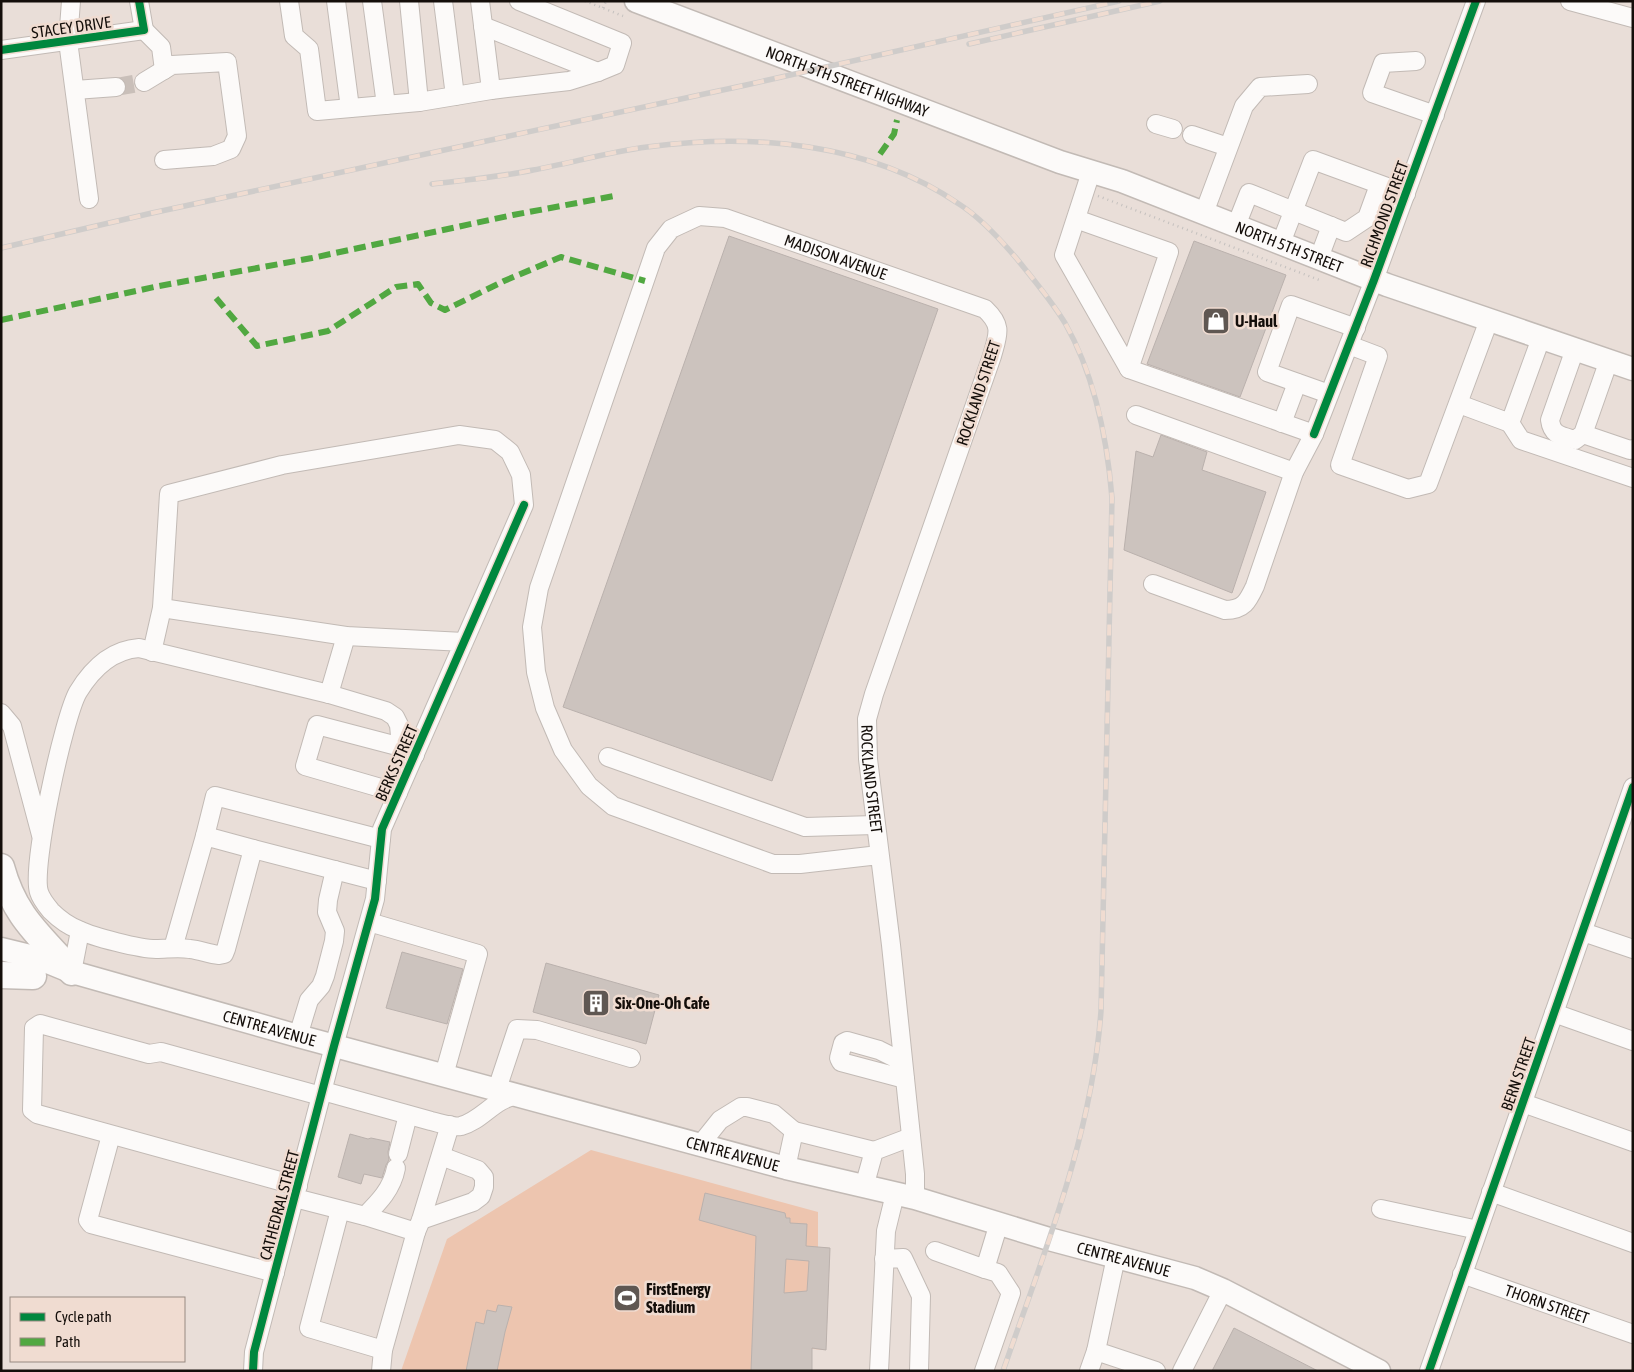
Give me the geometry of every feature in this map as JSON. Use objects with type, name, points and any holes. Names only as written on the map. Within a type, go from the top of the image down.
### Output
[{"type":"highway","points":[[1,867],[7,887],[20,913],[72,972]]},
{"type":"highway","points":[[1,976],[33,976]]},
{"type":"main road","name":"NORTH 5TH STREET HIGHWAY","points":[[636,1],[1060,162]]},
{"type":"main road","name":"NORTH 5TH STREET","points":[[1060,162],[1122,181],[1374,280],[1633,368]]},
{"type":"main road","name":"CENTRE AVENUE","points":[[1,949],[38,958],[72,972],[334,1046],[786,1168],[905,1196],[1048,1239],[1195,1278],[1379,1371]]},
{"type":"main road","name":"CENTRE AVENUE","points":[[1,969],[33,976],[72,972]]},
{"type":"street","points":[[71,1],[68,41],[90,199]]},
{"type":"street","points":[[139,1],[144,30],[161,47],[164,70]]},
{"type":"street","points":[[289,1],[294,36],[309,50],[317,111],[419,102],[490,90],[569,81],[615,65],[622,43],[519,1]]},
{"type":"street","points":[[336,1],[350,108]]},
{"type":"street","points":[[372,1],[386,105]]},
{"type":"street","points":[[409,1],[419,102]]},
{"type":"street","points":[[443,1],[455,96]]},
{"type":"street","points":[[480,1],[490,90]]},
{"type":"street","name":"RICHMOND STREET","points":[[1153,584],[1225,610],[1234,610],[1248,602],[1294,472],[1314,434],[1356,328],[1476,1]]},
{"type":"street","points":[[1570,1],[1633,18]]},
{"type":"street","points":[[483,26],[598,72]]},
{"type":"street","name":"STACEY DRIVE","points":[[1,50],[144,30]]},
{"type":"street","points":[[1416,61],[1383,63],[1372,93],[1435,115]]},
{"type":"street","points":[[144,82],[172,65],[227,62],[237,136],[231,149],[213,156],[164,160]]},
{"type":"street","points":[[1204,213],[1244,106],[1260,87],[1308,84]]},
{"type":"street","points":[[75,90],[116,87]]},
{"type":"street","points":[[1156,124],[1173,129]]},
{"type":"street","points":[[1192,135],[1228,147]]},
{"type":"street","points":[[1281,243],[1313,160],[1406,194]]},
{"type":"street","points":[[1092,172],[1064,254],[1129,369],[1314,434]]},
{"type":"street","points":[[1236,226],[1249,194],[1346,232],[1366,218],[1380,185]]},
{"type":"street","name":"MADISON AVENUE","points":[[879,855],[800,864],[773,864],[613,806],[588,786],[563,750],[546,708],[536,672],[532,627],[540,588],[656,248],[671,229],[699,216],[724,218],[985,309],[996,320]]},
{"type":"street","points":[[1076,219],[1169,252],[1129,369]]},
{"type":"street","points":[[1319,258],[1331,226]]},
{"type":"street","points":[[1329,394],[1267,372],[1291,305],[1356,328]]},
{"type":"street","name":"ROCKLAND STREET","points":[[879,1371],[886,1231],[915,1174],[891,945],[868,759],[867,719],[992,356],[998,335],[996,320]]},
{"type":"street","points":[[1349,346],[1378,356],[1340,465],[1408,489],[1428,484],[1489,320]]},
{"type":"street","points":[[1510,424],[1542,338]]},
{"type":"street","points":[[1575,349],[1550,420],[1551,428],[1556,434],[1575,440],[1583,434],[1609,360]]},
{"type":"street","points":[[1282,423],[1297,382]]},
{"type":"street","points":[[1459,404],[1510,424],[1521,440],[1633,478]]},
{"type":"street","points":[[1136,415],[1294,472]]},
{"type":"street","name":"BERKS STREET","points":[[162,608],[169,494],[282,465],[458,434],[494,440],[510,452],[521,475],[524,505],[464,642],[408,751],[398,793],[382,829],[375,900],[334,1046]]},
{"type":"street","points":[[1583,434],[1630,450],[1633,449]]},
{"type":"street","points":[[152,652],[162,608],[346,636],[464,642]]},
{"type":"street","points":[[329,694],[346,636]]},
{"type":"street","points":[[253,849],[224,954],[215,955],[190,949],[142,948],[80,931],[58,917],[44,903],[38,891],[41,838],[67,719],[77,693],[93,670],[109,657],[129,649],[139,648],[329,694],[386,711],[395,717],[408,751]]},
{"type":"street","points":[[1,714],[12,726],[41,838]]},
{"type":"street","points":[[398,793],[305,766],[317,725],[408,751]]},
{"type":"street","points":[[608,757],[805,827],[875,825]]},
{"type":"street","name":"BERN STREET","points":[[1429,1371],[1633,787]]},
{"type":"street","points":[[173,948],[215,796],[381,839]]},
{"type":"street","points":[[205,836],[377,881]]},
{"type":"street","points":[[298,1036],[309,1000],[321,986],[335,931],[327,912],[335,870]]},
{"type":"street","points":[[369,922],[478,954],[444,1075]]},
{"type":"street","points":[[72,972],[80,931]]},
{"type":"street","points":[[1582,932],[1633,949]]},
{"type":"street","points":[[321,986],[349,994]]},
{"type":"street","points":[[1554,1013],[1633,1041]]},
{"type":"street","points":[[441,1156],[478,1170],[484,1177],[484,1187],[480,1196],[473,1202],[419,1226],[340,1210],[296,1192],[37,1114],[32,1110],[34,1028],[40,1024],[149,1054],[161,1052],[459,1127],[471,1122],[499,1101],[508,1097],[507,1092],[517,1029],[537,1030],[631,1058]]},
{"type":"street","name":"CATHEDRAL STREET","points":[[253,1371],[254,1352],[334,1046]]},
{"type":"street","points":[[1523,1103],[1633,1142]]},
{"type":"street","points":[[700,1145],[720,1120],[741,1107],[774,1114],[794,1131],[874,1151],[911,1137]]},
{"type":"street","points":[[365,1216],[385,1195],[394,1176],[408,1115]]},
{"type":"street","points":[[381,1371],[383,1350],[450,1125]]},
{"type":"street","points":[[786,1168],[794,1131]]},
{"type":"street","points":[[111,1135],[88,1220],[91,1224],[275,1273]]},
{"type":"street","points":[[864,1187],[874,1151]]},
{"type":"street","points":[[1491,1192],[1633,1243]]},
{"type":"street","points":[[340,1210],[309,1328],[383,1350]]},
{"type":"street","points":[[1381,1210],[1478,1230]]},
{"type":"street","points":[[985,1268],[999,1223]]},
{"type":"street","points":[[935,1251],[998,1273],[1011,1292],[984,1371]]},
{"type":"street","points":[[1089,1371],[1096,1351],[1116,1257]]},
{"type":"street","points":[[884,1259],[903,1258],[921,1296],[919,1371]]},
{"type":"street","name":"THORN STREET","points":[[1462,1274],[1633,1334]]},
{"type":"street","points":[[1182,1371],[1222,1290]]},
{"type":"street","points":[[1096,1351],[1156,1371]]},
{"type":"path","points":[[585,1],[604,8],[606,1]]},
{"type":"shaded area","name":"FirstEnergy Stadium","points":[[591,1150],[818,1212],[818,1247],[830,1248],[826,1350],[812,1349],[812,1371],[401,1371],[447,1239]]},
{"type":"building","points":[[729,236],[938,309],[772,781],[563,707]]},
{"type":"building","name":"U-Haul","points":[[1194,241],[1286,275],[1240,397],[1147,364]]},
{"type":"building","points":[[1161,435],[1207,452],[1202,470],[1266,492],[1232,593],[1124,550],[1136,451],[1153,457]]},
{"type":"building","points":[[402,952],[463,969],[447,1024],[386,1008]]},
{"type":"building","name":"Six-One-Oh Cafe","points":[[546,963],[659,995],[646,1044],[533,1012]]},
{"type":"building","points":[[350,1134],[390,1142],[389,1160],[382,1178],[364,1174],[361,1184],[338,1177]]},
{"type":"building","points":[[705,1193],[785,1213],[786,1218],[790,1218],[790,1223],[807,1224],[806,1246],[830,1248],[826,1350],[812,1348],[812,1371],[751,1371],[756,1236],[699,1220]],"holes":[[[786,1259],[809,1261],[807,1291],[784,1293]]]},
{"type":"building","points":[[498,1305],[512,1307],[497,1371],[466,1371],[476,1322],[484,1324],[487,1310],[496,1312]]},
{"type":"building","points":[[1234,1328],[1318,1371],[1212,1371]]},
{"type":"tunnel","points":[[116,87],[144,82]]},
{"type":"railway","points":[[1,248],[152,213],[746,85],[1119,1]]},
{"type":"railway","points":[[969,44],[1160,1]]},
{"type":"railway","points":[[432,184],[508,175],[633,149],[687,143],[728,141],[768,143],[809,147],[848,155],[887,167],[924,183],[975,216],[1004,244],[1036,282],[1060,315],[1075,343],[1092,386],[1098,408],[1107,452],[1112,498],[1101,1011],[1096,1058],[1077,1149],[1050,1238],[1003,1371]]},
{"type":"marked path","points":[[880,154],[894,134],[897,120]]},
{"type":"marked path","points":[[1,320],[159,286],[312,258],[513,215],[614,196]]},
{"type":"marked path","points":[[216,298],[257,346],[328,331],[396,287],[418,284],[431,303],[445,310],[504,281],[561,257],[645,281]]},
{"type":"cycle path","points":[[1,50],[144,30],[139,1]]},
{"type":"cycle path","points":[[1314,434],[1374,280],[1476,1]]},
{"type":"cycle path","points":[[253,1371],[254,1352],[334,1046],[375,899],[382,829],[524,505]]},
{"type":"cycle path","points":[[1429,1371],[1633,787]]},
{"type":"place","name":"U-Haul","points":[[1216,321]]},
{"type":"place","name":"Six-One-Oh Cafe","points":[[596,1003]]},
{"type":"place","name":"FirstEnergy Stadium","points":[[627,1298]]}]
